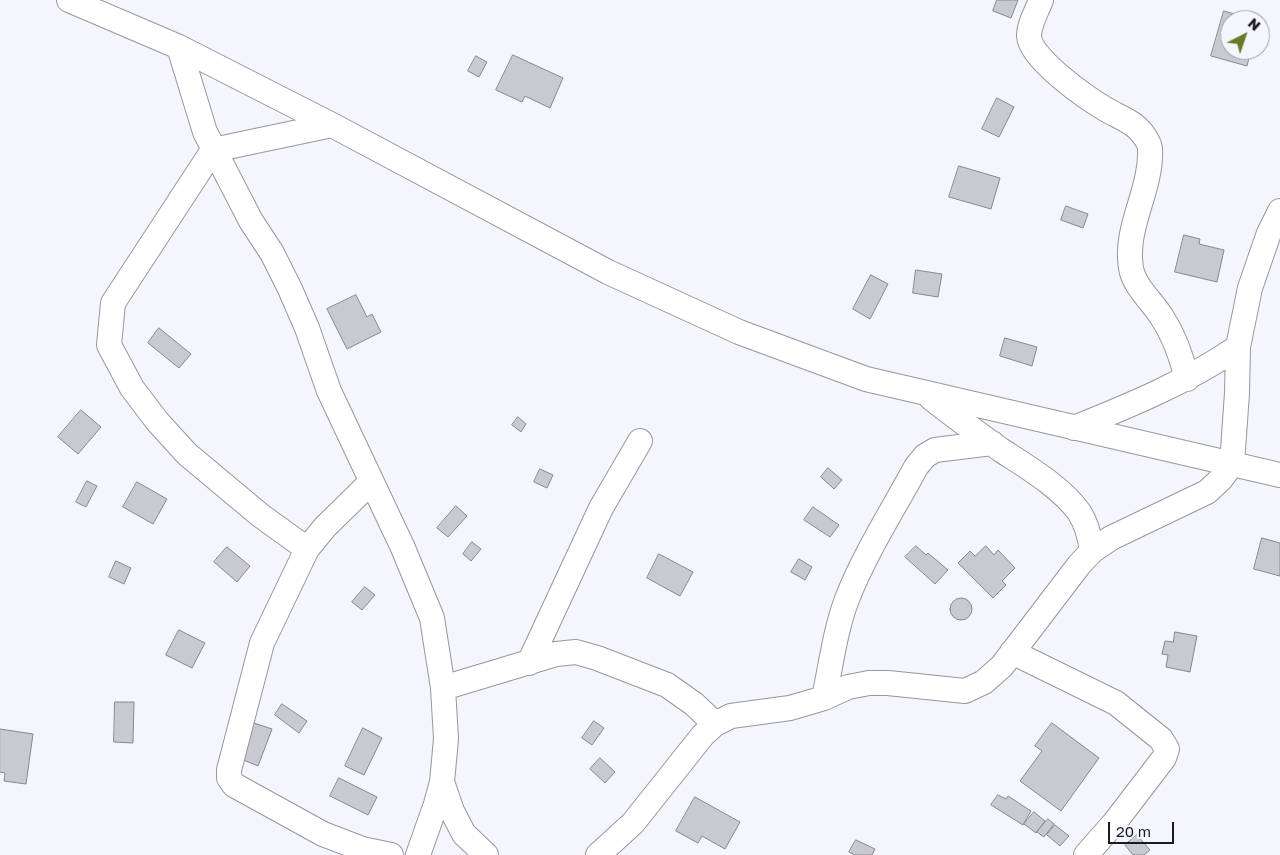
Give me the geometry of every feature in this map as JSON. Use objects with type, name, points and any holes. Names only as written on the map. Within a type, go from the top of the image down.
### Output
[{"type":"street","points":[[69,0],[179,47],[332,124],[608,272],[739,332],[866,379],[1280,474]]},
{"type":"street","points":[[1041,0],[1031,25],[1029,37],[1034,49],[1044,62],[1087,98],[1124,119],[1142,132],[1150,147],[1149,168],[1129,255],[1136,282],[1165,321],[1183,363],[1186,379]]},
{"type":"street","points":[[179,47],[205,132],[251,221],[272,253],[290,289],[307,328],[329,391],[403,548],[432,618],[443,688],[446,739],[442,782],[418,855]]},
{"type":"street","points":[[307,549],[260,515],[187,454],[157,421],[132,388],[108,345],[113,303],[213,150],[332,124]]},
{"type":"street","points":[[600,855],[633,823],[703,735],[716,724],[731,716],[790,708],[824,698],[848,687],[868,682],[888,682],[965,691],[984,682],[1002,666],[1079,565],[1092,551],[1111,538],[1207,492],[1221,479],[1232,464],[1238,347],[1250,288],[1269,233],[1280,211]]},
{"type":"street","points":[[1074,428],[1186,379],[1238,347]]},
{"type":"street","points":[[925,394],[1064,496],[1079,512],[1089,531],[1092,551]]},
{"type":"street","points":[[529,662],[601,508],[640,441]]},
{"type":"street","points":[[824,698],[838,628],[848,597],[916,467],[925,456],[935,450],[992,443]]},
{"type":"street","points":[[371,482],[325,527],[307,549],[262,643],[229,770],[230,778],[234,785],[323,834],[362,850],[391,855]]},
{"type":"street","points":[[443,688],[556,654],[576,652],[667,684],[694,704],[716,724]]},
{"type":"street","points":[[1012,652],[1116,703],[1161,739],[1167,749],[1164,758],[1121,815],[1086,855]]},
{"type":"street","points":[[442,782],[452,812],[464,834],[486,855]]},
{"type":"building","points":[[997,0],[1018,0],[1011,18],[993,11]]},
{"type":"building","points":[[1220,25],[1220,58],[1211,56]]},
{"type":"building","points":[[513,55],[563,78],[550,108],[525,96],[522,102],[496,90]]},
{"type":"building","points":[[476,56],[487,62],[479,77],[468,71]]},
{"type":"building","points":[[1225,60],[1248,60],[1247,66]]},
{"type":"building","points":[[997,98],[1014,107],[999,137],[982,129]]},
{"type":"building","points":[[959,166],[1000,178],[991,209],[949,197]]},
{"type":"building","points":[[1066,206],[1088,214],[1083,228],[1061,220]]},
{"type":"building","points":[[1184,235],[1200,239],[1199,244],[1224,250],[1217,282],[1175,272]]},
{"type":"building","points":[[916,270],[942,274],[938,297],[913,293]]},
{"type":"building","points":[[871,275],[888,284],[870,319],[853,309]]},
{"type":"building","points":[[356,295],[367,317],[372,314],[381,332],[347,349],[327,309]]},
{"type":"building","points":[[159,328],[191,354],[179,368],[148,343]]},
{"type":"building","points":[[1005,338],[1037,347],[1032,366],[1000,356]]},
{"type":"building","points":[[81,410],[101,427],[78,454],[58,437]]},
{"type":"building","points":[[518,417],[526,424],[521,432],[512,425]]},
{"type":"building","points":[[828,468],[842,480],[834,489],[821,477]]},
{"type":"building","points":[[540,469],[553,475],[547,488],[534,482]]},
{"type":"building","points":[[87,481],[97,486],[86,507],[76,502]]},
{"type":"building","points":[[137,482],[167,499],[153,524],[123,507]]},
{"type":"building","points":[[456,506],[467,516],[448,537],[437,528]]},
{"type":"building","points":[[813,507],[839,525],[830,537],[804,520]]},
{"type":"building","points":[[1262,538],[1280,543],[1280,576],[1254,569]]},
{"type":"building","points":[[472,542],[481,549],[471,561],[463,554]]},
{"type":"building","points":[[916,546],[926,555],[928,553],[948,570],[935,584],[905,557]]},
{"type":"building","points":[[986,546],[994,555],[998,550],[1015,568],[1002,581],[1006,585],[993,598],[958,563],[970,551],[975,556]]},
{"type":"building","points":[[227,547],[250,566],[237,582],[214,562]]},
{"type":"building","points":[[659,554],[693,572],[680,596],[647,578]]},
{"type":"building","points":[[799,559],[812,567],[805,580],[791,572]]},
{"type":"building","points":[[116,561],[131,568],[124,584],[109,577]]},
{"type":"building","points":[[365,587],[375,595],[362,610],[352,602]]},
{"type":"building","points":[[961,598],[969,601],[972,609],[969,617],[961,620],[953,617],[950,609],[953,601]]},
{"type":"building","points":[[179,630],[205,643],[192,668],[166,655]]},
{"type":"building","points":[[1175,632],[1197,636],[1190,672],[1166,667],[1168,655],[1162,654],[1165,641],[1173,642]]},
{"type":"building","points":[[115,702],[134,702],[133,743],[114,742]]},
{"type":"building","points":[[282,704],[307,721],[299,733],[275,715]]},
{"type":"building","points":[[594,721],[604,728],[592,745],[582,738]]},
{"type":"building","points":[[254,723],[272,729],[258,766],[241,759]]},
{"type":"building","points":[[1052,723],[1099,758],[1061,811],[1020,781],[1042,751],[1035,746]]},
{"type":"building","points":[[363,728],[382,738],[364,775],[345,766]]},
{"type":"building","points":[[0,729],[33,734],[26,784],[4,781],[5,773],[0,772]]},
{"type":"building","points":[[600,758],[615,772],[605,783],[590,769]]},
{"type":"building","points":[[339,778],[377,797],[368,815],[330,796]]},
{"type":"building","points":[[998,795],[1006,799],[1008,796],[1031,811],[1023,825],[991,805]]},
{"type":"building","points":[[695,797],[740,822],[725,849],[702,836],[698,843],[676,831]]},
{"type":"building","points":[[1034,812],[1045,821],[1036,833],[1024,824]]},
{"type":"building","points":[[1048,819],[1054,824],[1044,837],[1037,832]]},
{"type":"building","points":[[1055,825],[1069,836],[1060,846],[1047,835]]},
{"type":"building","points":[[1137,835],[1150,850],[1144,855],[1133,855],[1125,845]]},
{"type":"building","points":[[856,840],[875,849],[872,855],[855,855],[849,852]]}]
